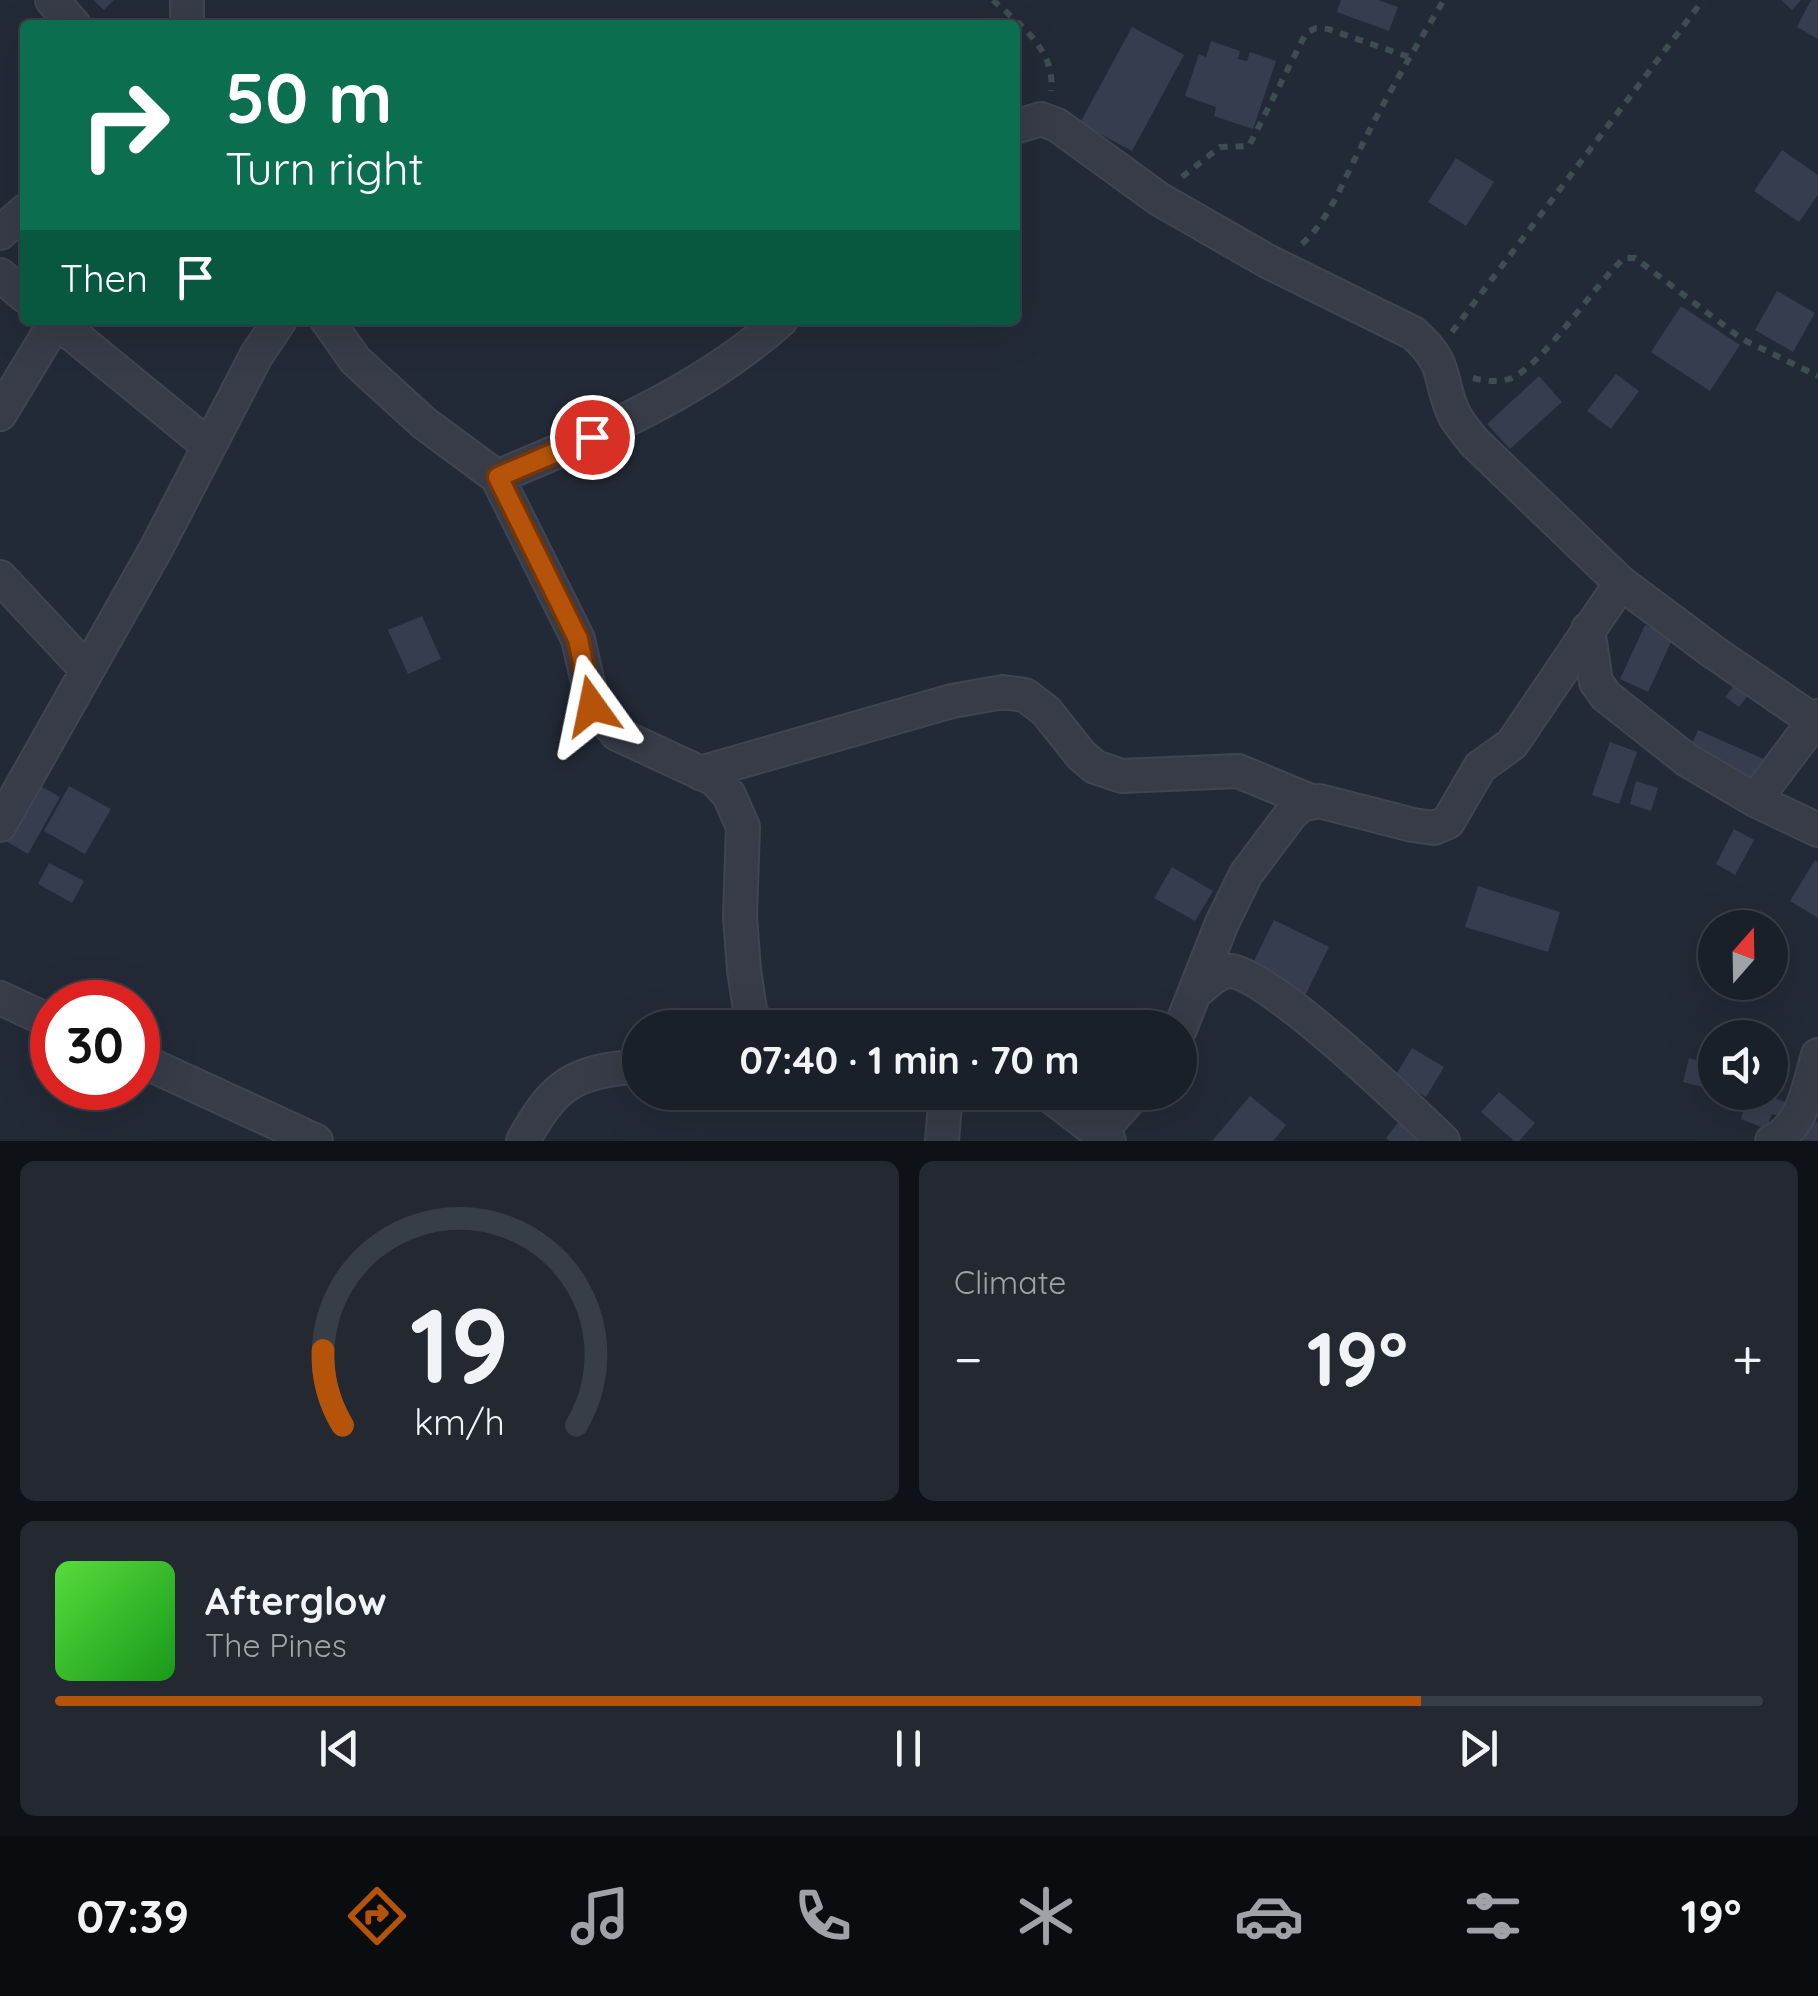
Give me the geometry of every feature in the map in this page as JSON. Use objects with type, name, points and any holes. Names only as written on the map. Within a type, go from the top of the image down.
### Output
[{"type":"street","points":[[52,0],[70,20]]},
{"type":"street","points":[[1028,123],[1057,125],[1159,199],[1267,261],[1414,333],[1437,360],[1455,415],[1474,442],[1621,583],[1712,651],[1816,718],[1755,800]]},
{"type":"street","points":[[0,234],[20,216]]},
{"type":"street","points":[[0,275],[20,292]]},
{"type":"street","points":[[0,414],[54,325]]},
{"type":"street","points":[[61,325],[209,446]]},
{"type":"street","points":[[0,826],[157,548],[256,356],[277,325]]},
{"type":"street","points":[[330,325],[355,360],[410,411],[498,477],[578,639],[592,706],[617,734],[714,780],[729,795],[743,827],[740,916],[750,1010]]},
{"type":"street","points":[[498,477],[623,424],[758,341],[775,325]]},
{"type":"street","points":[[0,576],[86,669]]},
{"type":"street","points":[[1188,1010],[1246,874],[1291,814],[1301,806],[1319,801],[1413,825],[1434,828],[1448,822],[1480,767],[1512,744],[1621,583]]},
{"type":"street","points":[[1588,630],[1596,682],[1606,696],[1686,760],[1755,800],[1818,830]]},
{"type":"street","points":[[700,773],[952,702],[1003,692],[1025,695],[1046,712],[1095,767],[1122,776],[1238,771],[1313,802]]},
{"type":"street","points":[[1196,991],[1217,974],[1230,971],[1274,993],[1377,1076],[1443,1141]]},
{"type":"street","points":[[0,998],[30,1012]]},
{"type":"street","points":[[1772,1141],[1782,1137],[1797,1120],[1818,1055]]},
{"type":"street","points":[[523,1141],[544,1102],[572,1081],[622,1068]]},
{"type":"street","points":[[160,1070],[316,1141]]},
{"type":"street","points":[[942,1141],[945,1110]]},
{"type":"street","points":[[1069,1110],[1104,1137],[1123,1110]]},
{"type":"path","points":[[993,0],[1014,20]]},
{"type":"path","points":[[1267,261],[1294,251],[1313,234],[1444,0]]},
{"type":"path","points":[[1703,0],[1437,360],[1486,381],[1509,380],[1529,366],[1624,258],[1635,258],[1742,339],[1818,376]]},
{"type":"path","points":[[1020,25],[1038,42],[1051,67],[1050,100],[1028,123]]},
{"type":"path","points":[[1159,199],[1220,147],[1249,146],[1306,33],[1328,28],[1409,57]]},
{"type":"building","points":[[93,0],[114,0],[104,10]]},
{"type":"building","points":[[1341,0],[1378,0],[1398,7],[1389,31],[1337,12]]},
{"type":"building","points":[[1781,0],[1801,0],[1792,10]]},
{"type":"building","points":[[1811,0],[1818,0],[1818,39],[1797,27]]},
{"type":"building","points":[[1132,27],[1184,55],[1132,151],[1080,123]]},
{"type":"building","points":[[1211,41],[1240,51],[1238,59],[1247,61],[1250,52],[1276,61],[1253,129],[1214,116],[1216,107],[1185,96],[1199,54],[1206,57]]},
{"type":"building","points":[[1782,150],[1818,175],[1818,195],[1799,222],[1754,191]]},
{"type":"building","points":[[1456,158],[1494,182],[1466,226],[1428,202]]},
{"type":"building","points":[[1777,291],[1815,313],[1793,352],[1755,330]]},
{"type":"building","points":[[1681,306],[1740,345],[1710,391],[1651,352]]},
{"type":"building","points":[[1616,374],[1639,391],[1611,429],[1587,411]]},
{"type":"building","points":[[1539,376],[1562,402],[1510,449],[1487,424]]},
{"type":"building","points":[[422,616],[441,659],[408,674],[388,630]]},
{"type":"building","points":[[1645,625],[1673,638],[1648,692],[1620,679]]},
{"type":"building","points":[[1737,682],[1750,693],[1739,707],[1725,697]]},
{"type":"building","points":[[1698,730],[1768,761],[1757,784],[1688,753]]},
{"type":"building","points":[[1610,742],[1637,752],[1619,804],[1592,795]]},
{"type":"building","points":[[1636,781],[1658,788],[1651,811],[1630,804]]},
{"type":"building","points":[[33,782],[60,797],[28,854],[2,839]]},
{"type":"building","points":[[69,786],[111,809],[85,854],[44,831]]},
{"type":"building","points":[[1734,829],[1754,840],[1735,875],[1716,864]]},
{"type":"building","points":[[1815,860],[1818,862],[1818,918],[1790,901]]},
{"type":"building","points":[[49,863],[84,881],[72,903],[38,884]]},
{"type":"building","points":[[1172,867],[1213,891],[1195,921],[1154,898]]},
{"type":"building","points":[[1478,886],[1560,912],[1548,952],[1465,927]]},
{"type":"building","points":[[1274,920],[1329,947],[1306,994],[1251,967]]},
{"type":"building","points":[[1412,1048],[1444,1067],[1426,1097],[1394,1078]]},
{"type":"building","points":[[1689,1058],[1698,1060],[1698,1086],[1683,1082]]},
{"type":"building","points":[[1499,1092],[1535,1123],[1519,1141],[1514,1141],[1481,1112]]},
{"type":"building","points":[[1250,1096],[1286,1125],[1273,1141],[1212,1141]]},
{"type":"building","points":[[1744,1110],[1788,1110],[1785,1118],[1772,1114],[1766,1129],[1741,1119]]},
{"type":"building","points":[[1404,1115],[1424,1132],[1416,1141],[1389,1141],[1386,1138]]},
{"type":"building","points":[[1809,1118],[1818,1122],[1818,1141],[1800,1140]]},
{"type":"route","points":[[592,437],[498,477],[578,639],[592,706]]}]
